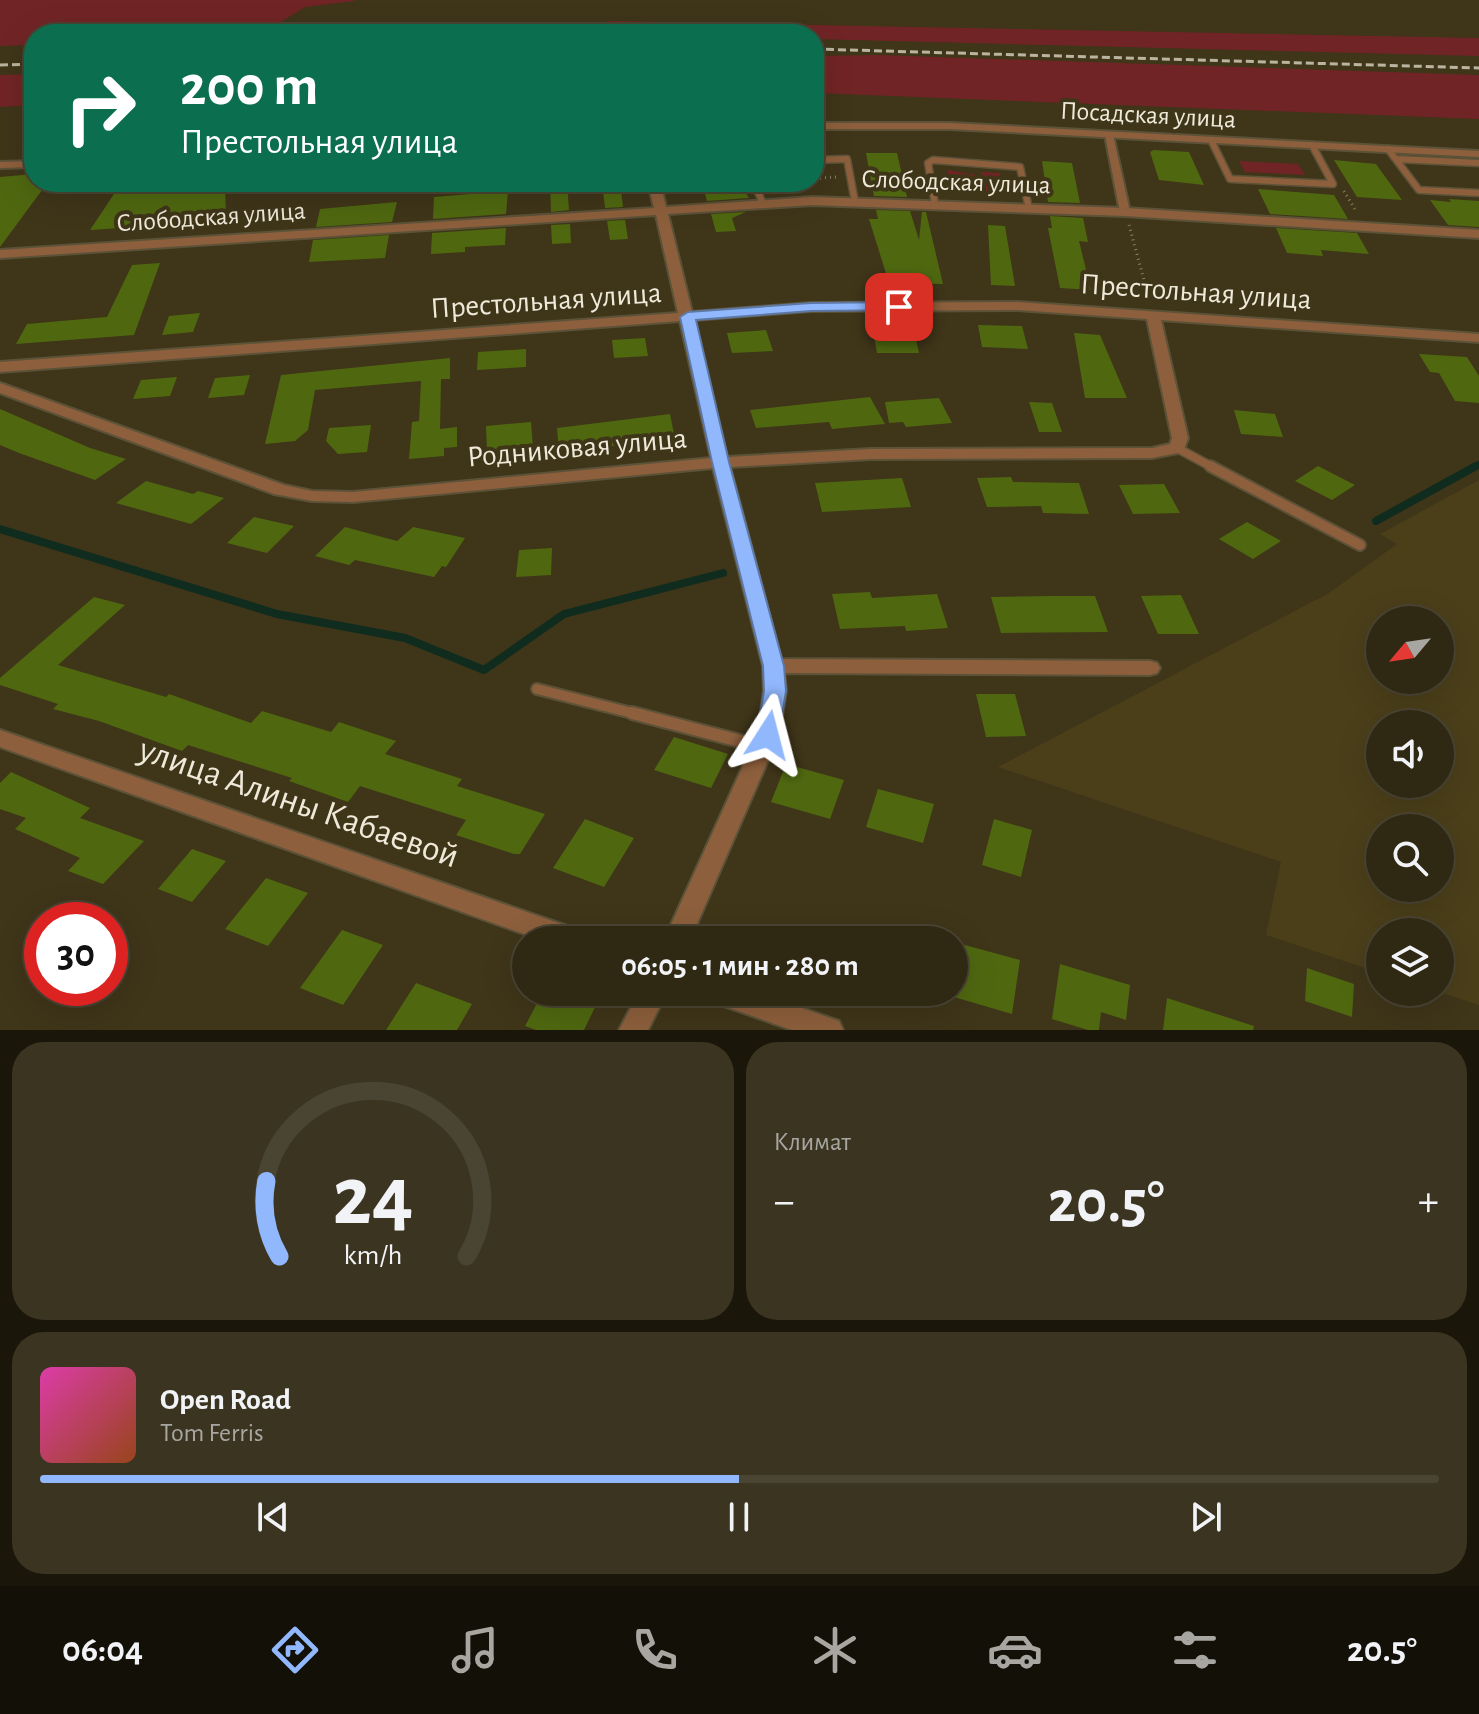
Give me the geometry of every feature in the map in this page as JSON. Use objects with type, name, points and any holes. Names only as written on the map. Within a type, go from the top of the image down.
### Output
[{"type":"street","name":"Посадская улица","points":[[824,126],[950,126],[1312,145],[1392,154],[1479,154]]},
{"type":"street","points":[[1109,135],[1125,212]]},
{"type":"street","points":[[0,165],[24,164]]},
{"type":"street","points":[[656,192],[720,462],[773,666],[775,691],[763,747],[683,926]]},
{"type":"street","name":"Слободская улица","points":[[0,254],[660,209],[855,202],[1125,212],[1479,234]]},
{"type":"street","name":"Престольная улица","points":[[0,367],[811,307],[1017,306],[1479,338]]},
{"type":"street","points":[[1153,316],[1180,438],[1177,448]]},
{"type":"street","name":"Родниковая улица","points":[[0,388],[280,490],[312,496],[366,496],[720,462],[871,454],[1152,453],[1177,448]]},
{"type":"street","points":[[773,666],[1150,668]]},
{"type":"street","name":"улица Алины Кабаевой","points":[[0,738],[533,926]]},
{"type":"street","points":[[633,1030],[646,1006]]},
{"type":"street","points":[[760,1006],[829,1030]]},
{"type":"lane","points":[[1211,140],[1230,179],[1333,184],[1312,145]]},
{"type":"lane","points":[[1392,154],[1479,163]]},
{"type":"lane","points":[[1392,154],[1419,190],[1479,193]]},
{"type":"lane","points":[[824,160],[847,159],[855,202]]},
{"type":"lane","points":[[935,204],[928,163],[933,160],[1020,167],[1029,209]]},
{"type":"lane","points":[[758,192],[763,204]]},
{"type":"lane","points":[[1177,448],[1360,545]]},
{"type":"lane","points":[[537,689],[763,747]]},
{"type":"path","points":[[1125,212],[1153,316]]},
{"type":"shaded area","points":[[0,0],[354,0],[305,7],[277,24],[24,24],[24,45],[0,46]]},
{"type":"shaded area","points":[[613,21],[766,24],[590,24]]},
{"type":"shaded area","points":[[824,25],[1479,38],[1479,56],[824,39]]},
{"type":"shaded area","points":[[878,55],[1479,75],[1479,119],[824,93],[824,56]]},
{"type":"shaded area","points":[[24,74],[24,106],[0,107],[0,75]]},
{"type":"shaded area","points":[[1239,161],[1298,164],[1305,175],[1245,172]]},
{"type":"shaded area","points":[[948,170],[981,176],[982,172],[1000,173],[1002,194],[948,191]]},
{"type":"shaded area","points":[[1479,480],[1479,1005],[1454,997],[1454,918],[1366,918],[1366,968],[1266,935],[1281,862],[998,767],[1329,593],[1397,544],[1380,534]]},
{"type":"building","points":[[1150,152],[1189,152],[1204,185],[1159,180]]},
{"type":"building","points":[[866,153],[897,153],[907,197],[874,196]]},
{"type":"building","points":[[1334,160],[1376,164],[1402,200],[1357,197]]},
{"type":"building","points":[[1042,161],[1072,163],[1080,203],[1048,202]]},
{"type":"building","points":[[24,175],[24,192],[41,192],[0,247],[0,177]]},
{"type":"building","points":[[1258,189],[1334,195],[1348,219],[1270,214]]},
{"type":"building","points":[[115,192],[225,192],[226,221],[90,230]]},
{"type":"building","points":[[508,192],[506,214],[433,219],[434,197]]},
{"type":"building","points":[[550,192],[568,192],[569,210],[551,212]]},
{"type":"building","points":[[603,192],[621,192],[623,207],[605,208]]},
{"type":"building","points":[[705,192],[745,192],[749,198],[707,201]]},
{"type":"building","points":[[1449,199],[1479,201],[1479,227],[1448,225],[1430,200],[1451,202]]},
{"type":"building","points":[[397,202],[392,222],[316,227],[320,209]]},
{"type":"building","points":[[876,210],[910,211],[919,240],[922,212],[926,212],[943,284],[889,283],[869,219],[878,219]]},
{"type":"building","points":[[746,212],[732,218],[736,231],[716,232],[711,214]]},
{"type":"building","points":[[1050,216],[1083,218],[1088,242],[1079,241],[1091,290],[1060,288],[1048,228],[1052,228]]},
{"type":"building","points":[[625,220],[628,239],[610,240],[607,221]]},
{"type":"building","points":[[570,224],[571,243],[552,244],[551,225]]},
{"type":"building","points":[[988,225],[1005,226],[1015,286],[991,285]]},
{"type":"building","points":[[506,228],[505,245],[465,247],[465,252],[431,254],[432,233]]},
{"type":"building","points":[[1276,228],[1357,233],[1369,254],[1321,250],[1323,256],[1287,253]]},
{"type":"building","points":[[389,235],[385,258],[309,262],[313,240]]},
{"type":"building","points":[[160,263],[134,335],[16,344],[27,324],[107,317],[132,265]]},
{"type":"building","points":[[200,313],[193,332],[162,335],[169,316]]},
{"type":"building","points":[[978,325],[1022,326],[1028,349],[982,347]]},
{"type":"building","points":[[766,330],[773,351],[732,353],[727,333]]},
{"type":"building","points":[[873,330],[914,331],[919,353],[877,353]]},
{"type":"building","points":[[1074,333],[1100,335],[1127,398],[1085,398]]},
{"type":"building","points":[[645,338],[648,356],[614,358],[612,340]]},
{"type":"building","points":[[526,349],[526,367],[477,370],[478,352]]},
{"type":"building","points":[[1419,354],[1467,357],[1479,376],[1479,403],[1455,401],[1439,373],[1430,372]]},
{"type":"building","points":[[450,358],[450,379],[441,379],[440,429],[457,427],[457,447],[444,448],[444,456],[409,459],[412,422],[419,421],[421,381],[315,390],[308,430],[295,441],[265,444],[281,375]]},
{"type":"building","points":[[250,375],[244,395],[208,398],[215,378]]},
{"type":"building","points":[[177,377],[170,396],[133,399],[141,380]]},
{"type":"building","points":[[870,397],[885,424],[832,429],[829,422],[756,428],[750,410]]},
{"type":"building","points":[[939,398],[952,423],[906,427],[903,422],[889,423],[885,402]]},
{"type":"building","points":[[1029,402],[1052,403],[1062,432],[1039,432]]},
{"type":"building","points":[[0,409],[90,448],[126,459],[95,480],[19,453],[0,445]]},
{"type":"building","points":[[1234,410],[1275,414],[1283,437],[1241,434]]},
{"type":"building","points":[[670,414],[675,439],[559,452],[557,428]]},
{"type":"building","points":[[531,422],[533,448],[487,452],[486,426]]},
{"type":"building","points":[[371,425],[367,452],[338,454],[326,441],[329,428]]},
{"type":"building","points":[[1318,466],[1355,485],[1332,500],[1295,481]]},
{"type":"building","points":[[1011,477],[1013,482],[1079,483],[1089,514],[1043,513],[1041,506],[987,507],[977,478]]},
{"type":"building","points":[[902,478],[911,507],[822,512],[815,483]]},
{"type":"building","points":[[146,481],[193,494],[198,491],[224,498],[191,524],[116,503]]},
{"type":"building","points":[[1164,484],[1180,513],[1133,514],[1119,485]]},
{"type":"building","points":[[254,517],[294,526],[267,553],[227,543]]},
{"type":"building","points":[[1247,522],[1281,541],[1253,559],[1219,539]]},
{"type":"building","points":[[345,527],[397,541],[413,527],[465,538],[446,567],[442,566],[434,577],[355,560],[349,565],[315,556]]},
{"type":"building","points":[[552,548],[551,575],[516,577],[519,550]]},
{"type":"building","points":[[870,592],[872,598],[937,594],[948,628],[906,631],[905,626],[840,629],[832,594]]},
{"type":"building","points":[[1181,595],[1199,634],[1158,634],[1141,596]]},
{"type":"building","points":[[1095,596],[1108,632],[1001,633],[991,597]]},
{"type":"building","points":[[94,597],[125,605],[58,665],[166,697],[169,694],[251,723],[262,711],[331,732],[339,722],[396,741],[385,754],[462,779],[457,786],[545,814],[520,854],[514,854],[456,835],[466,820],[360,786],[348,802],[289,781],[292,778],[188,745],[182,751],[99,721],[53,709],[58,704],[0,685],[0,678]]},
{"type":"building","points":[[976,694],[1015,694],[1026,736],[986,737]]},
{"type":"building","points":[[674,737],[728,754],[711,788],[654,770]]},
{"type":"building","points":[[786,764],[844,780],[830,819],[771,802]]},
{"type":"building","points":[[11,772],[90,808],[80,818],[144,841],[103,884],[68,871],[80,858],[15,829],[26,818],[0,809],[0,783]]},
{"type":"building","points":[[878,789],[934,804],[923,843],[866,827]]},
{"type":"building","points":[[585,819],[634,838],[604,887],[553,868]]},
{"type":"building","points":[[994,819],[1032,830],[1021,877],[982,865]]},
{"type":"building","points":[[192,849],[226,861],[192,902],[158,889]]},
{"type":"building","points":[[266,878],[308,893],[268,946],[225,929]]},
{"type":"building","points":[[342,930],[383,945],[343,1005],[300,988]]},
{"type":"building","points":[[968,946],[1020,960],[1012,1014],[968,1001]]},
{"type":"building","points":[[1060,964],[1130,985],[1126,1020],[1101,1012],[1099,1030],[1088,1030],[1052,1019]]},
{"type":"building","points":[[1307,968],[1354,984],[1352,1017],[1305,1001]]},
{"type":"building","points":[[416,983],[472,1004],[457,1030],[386,1030]]},
{"type":"building","points":[[1167,998],[1254,1026],[1253,1030],[1163,1030]]},
{"type":"building","points":[[536,1006],[596,1006],[584,1030],[536,1030],[525,1026]]},
{"type":"waterway","points":[[1472,468],[1479,464]]},
{"type":"waterway","points":[[1376,521],[1476,466]]},
{"type":"waterway","points":[[0,529],[277,614],[405,638],[484,670],[564,614],[723,573]]},
{"type":"railway","points":[[824,49],[1479,68]]},
{"type":"railway","points":[[0,65],[24,64]]},
{"type":"route","points":[[768,735],[775,691],[773,666],[720,462],[688,317],[811,307],[899,307]]}]
